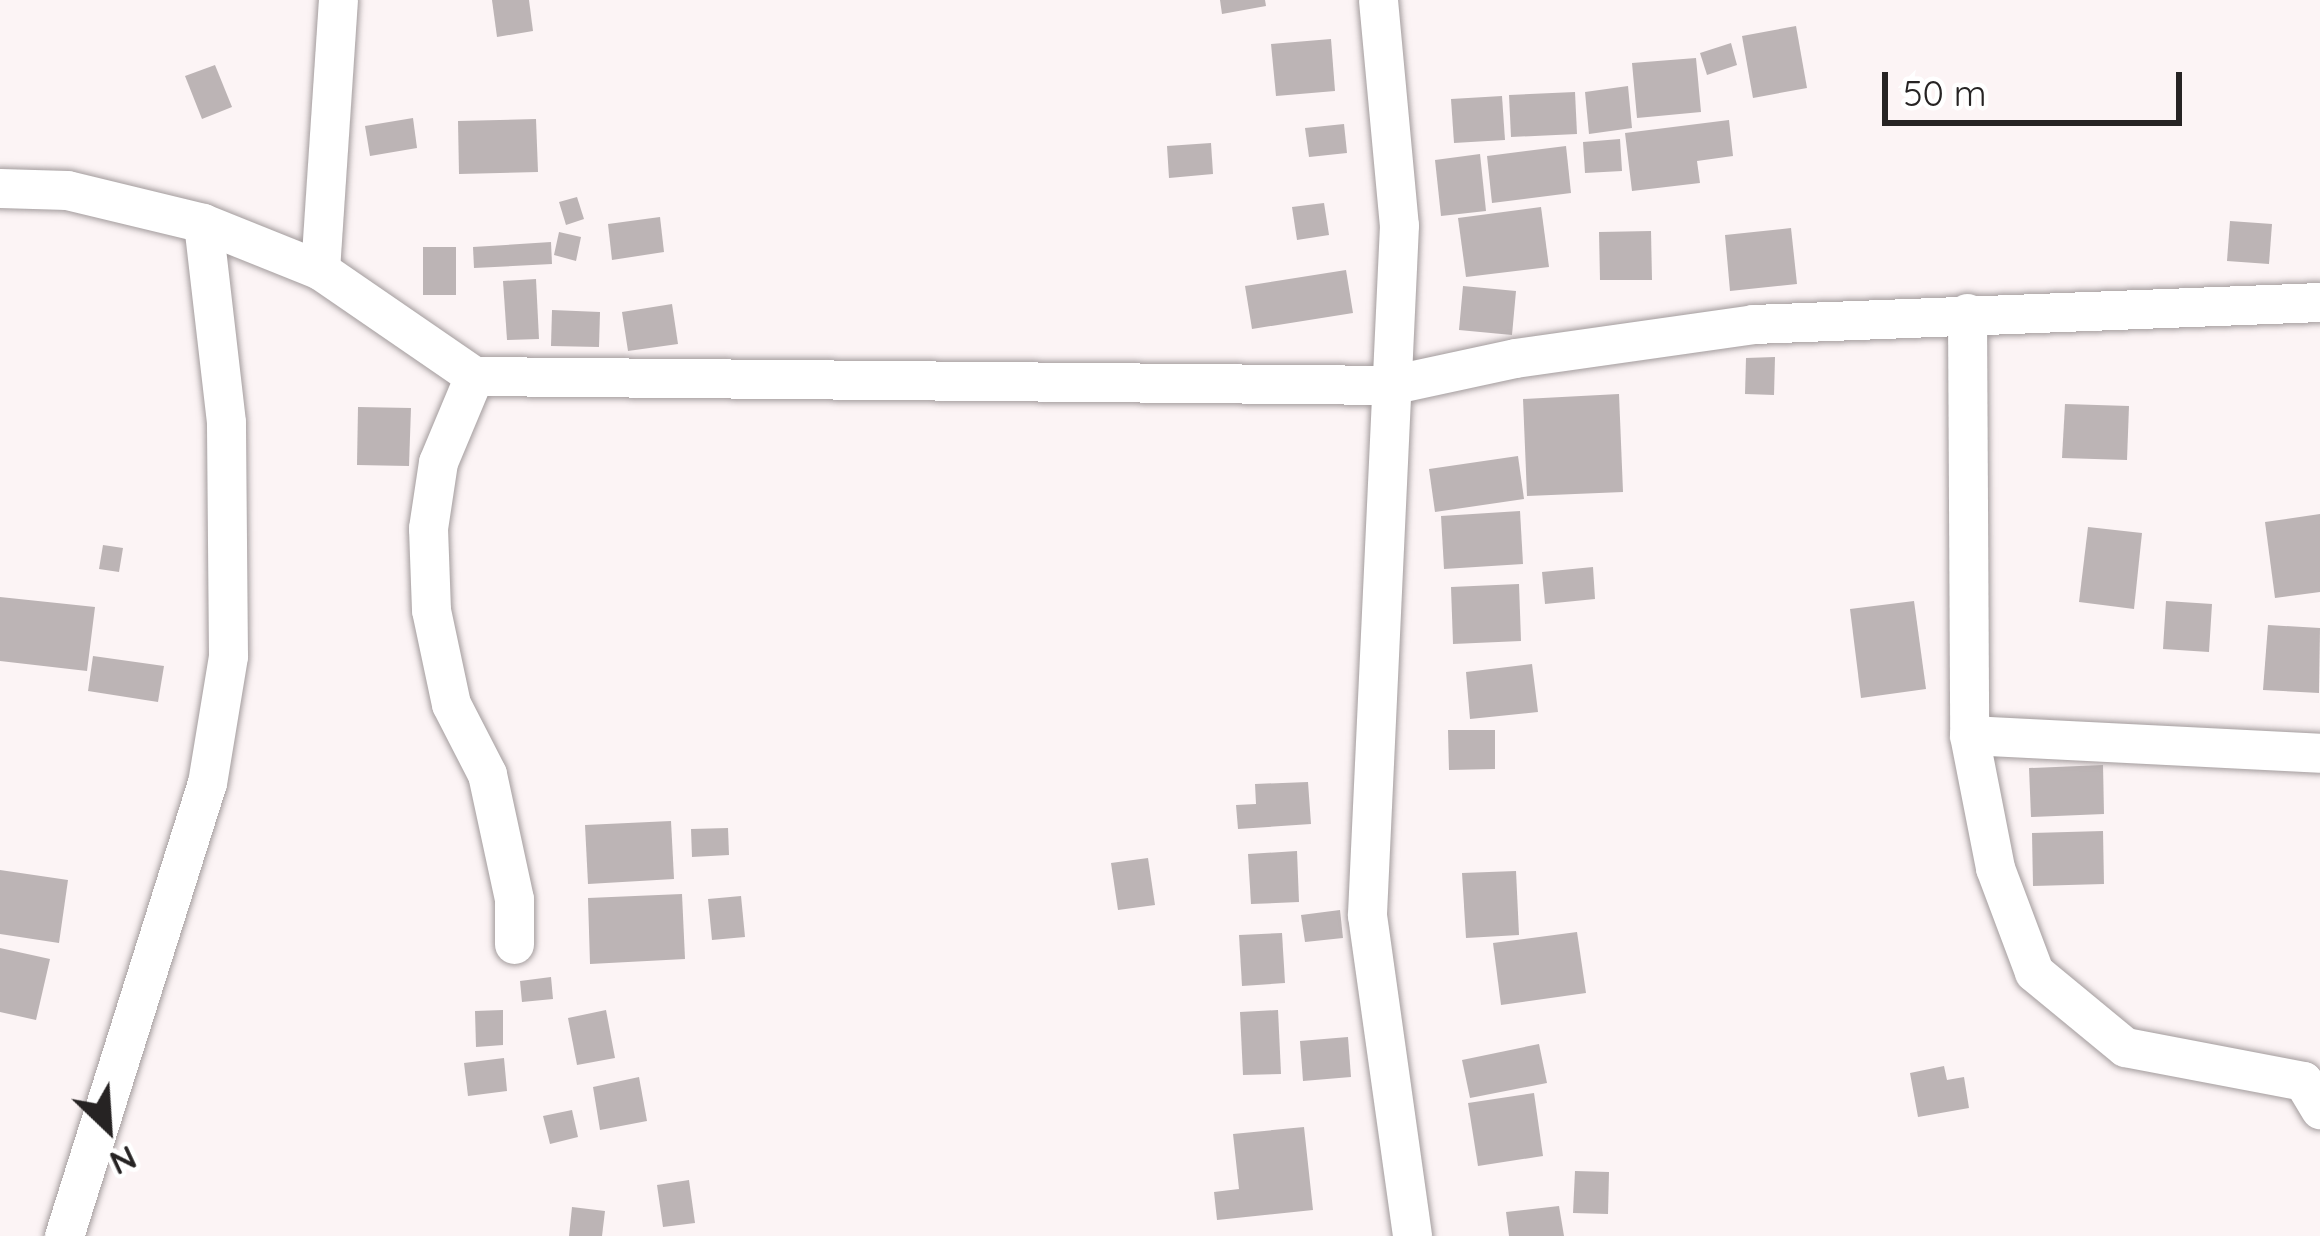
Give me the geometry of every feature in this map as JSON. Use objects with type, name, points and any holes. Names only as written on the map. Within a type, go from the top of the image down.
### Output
[{"type":"street","points":[[320,270],[338,0]]},
{"type":"street","points":[[1378,0],[1397,170],[1367,915],[1412,1236]]},
{"type":"street","points":[[0,188],[67,190],[203,223],[320,270],[474,376],[1390,386],[1515,358],[1753,324],[2320,302]]},
{"type":"street","points":[[64,1236],[207,783],[228,656],[226,422],[203,223]]},
{"type":"street","points":[[1967,313],[1969,735],[1995,868],[2034,972],[2125,1047],[2303,1081],[2320,1109]]},
{"type":"street","points":[[474,376],[438,462],[428,528],[431,610],[451,704],[487,774],[514,899],[514,944]]},
{"type":"street","points":[[1969,735],[2320,753]]},
{"type":"building","points":[[492,0],[529,0],[533,31],[497,37]]},
{"type":"building","points":[[1220,0],[1265,0],[1266,6],[1222,14]]},
{"type":"building","points":[[1796,26],[1807,88],[1753,98],[1742,36]]},
{"type":"building","points":[[1331,39],[1335,91],[1276,96],[1271,44]]},
{"type":"building","points":[[1731,43],[1737,65],[1707,75],[1700,53]]},
{"type":"building","points":[[1696,58],[1701,112],[1637,118],[1632,63]]},
{"type":"building","points":[[215,65],[232,107],[202,119],[185,76]]},
{"type":"building","points":[[1628,86],[1632,128],[1589,134],[1585,92]]},
{"type":"building","points":[[1575,92],[1577,134],[1511,137],[1509,95]]},
{"type":"building","points":[[1502,96],[1505,140],[1454,143],[1451,99]]},
{"type":"building","points":[[413,118],[417,148],[370,156],[365,126]]},
{"type":"building","points":[[536,119],[538,172],[459,174],[458,121]]},
{"type":"building","points":[[1729,120],[1733,156],[1697,161],[1700,183],[1632,191],[1625,133]]},
{"type":"building","points":[[1344,124],[1347,153],[1309,157],[1305,128]]},
{"type":"building","points":[[1620,139],[1622,171],[1585,173],[1583,142]]},
{"type":"building","points":[[1211,143],[1213,174],[1169,178],[1167,146]]},
{"type":"building","points":[[1566,146],[1571,193],[1492,203],[1487,156]]},
{"type":"building","points":[[1480,154],[1486,211],[1441,216],[1435,160]]},
{"type":"building","points":[[577,197],[584,219],[566,225],[559,202]]},
{"type":"building","points":[[1324,203],[1329,235],[1297,240],[1292,207]]},
{"type":"building","points":[[1541,207],[1549,267],[1466,277],[1458,218]]},
{"type":"building","points":[[660,217],[664,252],[612,260],[608,224]]},
{"type":"building","points":[[2230,221],[2272,224],[2269,264],[2227,261]]},
{"type":"building","points":[[1791,228],[1797,284],[1730,291],[1725,235]]},
{"type":"building","points":[[1651,231],[1652,280],[1600,280],[1599,232]]},
{"type":"building","points":[[559,232],[581,237],[576,261],[554,255]]},
{"type":"building","points":[[551,242],[552,264],[474,268],[473,247]]},
{"type":"building","points":[[423,247],[456,247],[456,295],[423,295]]},
{"type":"building","points":[[1346,270],[1353,313],[1252,329],[1245,286]]},
{"type":"building","points":[[536,279],[539,339],[507,340],[503,281]]},
{"type":"building","points":[[1463,286],[1516,291],[1512,335],[1459,330]]},
{"type":"building","points":[[672,304],[678,344],[628,351],[622,312]]},
{"type":"building","points":[[552,310],[600,312],[599,347],[551,346]]},
{"type":"building","points":[[1775,357],[1774,395],[1745,394],[1746,358]]},
{"type":"building","points":[[1619,394],[1623,492],[1527,496],[1523,399]]},
{"type":"building","points":[[2065,404],[2129,406],[2127,460],[2062,458]]},
{"type":"building","points":[[358,407],[411,408],[409,466],[357,465]]},
{"type":"building","points":[[1518,456],[1524,499],[1435,512],[1429,469]]},
{"type":"building","points":[[1520,511],[1523,564],[1444,569],[1441,516]]},
{"type":"building","points":[[2320,514],[2320,592],[2275,598],[2265,522]]},
{"type":"building","points":[[2088,527],[2142,533],[2134,609],[2079,602]]},
{"type":"building","points":[[103,545],[123,548],[119,572],[99,569]]},
{"type":"building","points":[[1593,567],[1595,599],[1545,604],[1542,572]]},
{"type":"building","points":[[1519,584],[1521,641],[1453,644],[1451,587]]},
{"type":"building","points":[[0,597],[95,607],[87,671],[0,661]]},
{"type":"building","points":[[1914,601],[1926,689],[1861,698],[1850,609]]},
{"type":"building","points":[[2166,601],[2212,604],[2209,652],[2163,649]]},
{"type":"building","points":[[2268,625],[2320,628],[2319,693],[2263,690]]},
{"type":"building","points":[[93,656],[164,666],[158,702],[88,691]]},
{"type":"building","points":[[1532,664],[1538,712],[1470,719],[1466,672]]},
{"type":"building","points":[[1448,730],[1495,730],[1495,769],[1449,770]]},
{"type":"building","points":[[2103,765],[2104,814],[2031,817],[2029,768]]},
{"type":"building","points":[[1308,782],[1311,824],[1238,829],[1236,805],[1256,804],[1255,784]]},
{"type":"building","points":[[671,821],[674,879],[588,884],[585,825]]},
{"type":"building","points":[[728,828],[729,855],[692,857],[691,829]]},
{"type":"building","points":[[2103,831],[2104,884],[2033,886],[2032,833]]},
{"type":"building","points":[[1297,851],[1299,902],[1251,904],[1248,854]]},
{"type":"building","points":[[1148,858],[1155,905],[1118,910],[1111,863]]},
{"type":"building","points":[[0,870],[68,880],[59,943],[0,934]]},
{"type":"building","points":[[1516,871],[1519,935],[1466,938],[1462,873]]},
{"type":"building","points":[[682,894],[685,959],[590,964],[588,898]]},
{"type":"building","points":[[741,896],[745,937],[712,940],[708,899]]},
{"type":"building","points":[[1340,910],[1343,938],[1305,942],[1301,915]]},
{"type":"building","points":[[1577,932],[1586,993],[1501,1005],[1493,943]]},
{"type":"building","points":[[1282,933],[1285,983],[1242,986],[1239,935]]},
{"type":"building","points":[[0,948],[50,959],[36,1020],[0,1012]]},
{"type":"building","points":[[551,977],[553,999],[522,1002],[520,981]]},
{"type":"building","points":[[503,1010],[503,1045],[476,1047],[475,1011]]},
{"type":"building","points":[[606,1010],[615,1058],[577,1065],[568,1018]]},
{"type":"building","points":[[1278,1010],[1281,1074],[1243,1075],[1240,1012]]},
{"type":"building","points":[[1348,1037],[1351,1077],[1303,1081],[1300,1041]]},
{"type":"building","points":[[1539,1044],[1547,1083],[1470,1098],[1462,1060]]},
{"type":"building","points":[[504,1058],[507,1091],[468,1096],[464,1063]]},
{"type":"building","points":[[1944,1066],[1947,1080],[1964,1077],[1969,1108],[1918,1117],[1910,1073]]},
{"type":"building","points":[[639,1077],[647,1121],[600,1130],[593,1087]]},
{"type":"building","points":[[1534,1093],[1543,1156],[1478,1166],[1468,1103]]},
{"type":"building","points":[[572,1110],[578,1137],[550,1144],[543,1116]]},
{"type":"building","points":[[1304,1127],[1313,1210],[1217,1220],[1214,1192],[1239,1189],[1233,1134]]},
{"type":"building","points":[[1575,1171],[1609,1172],[1608,1214],[1573,1213]]},
{"type":"building","points":[[689,1180],[695,1223],[663,1227],[657,1185]]},
{"type":"building","points":[[1559,1206],[1564,1236],[1509,1236],[1506,1212]]},
{"type":"building","points":[[572,1207],[605,1211],[602,1236],[569,1236]]}]
